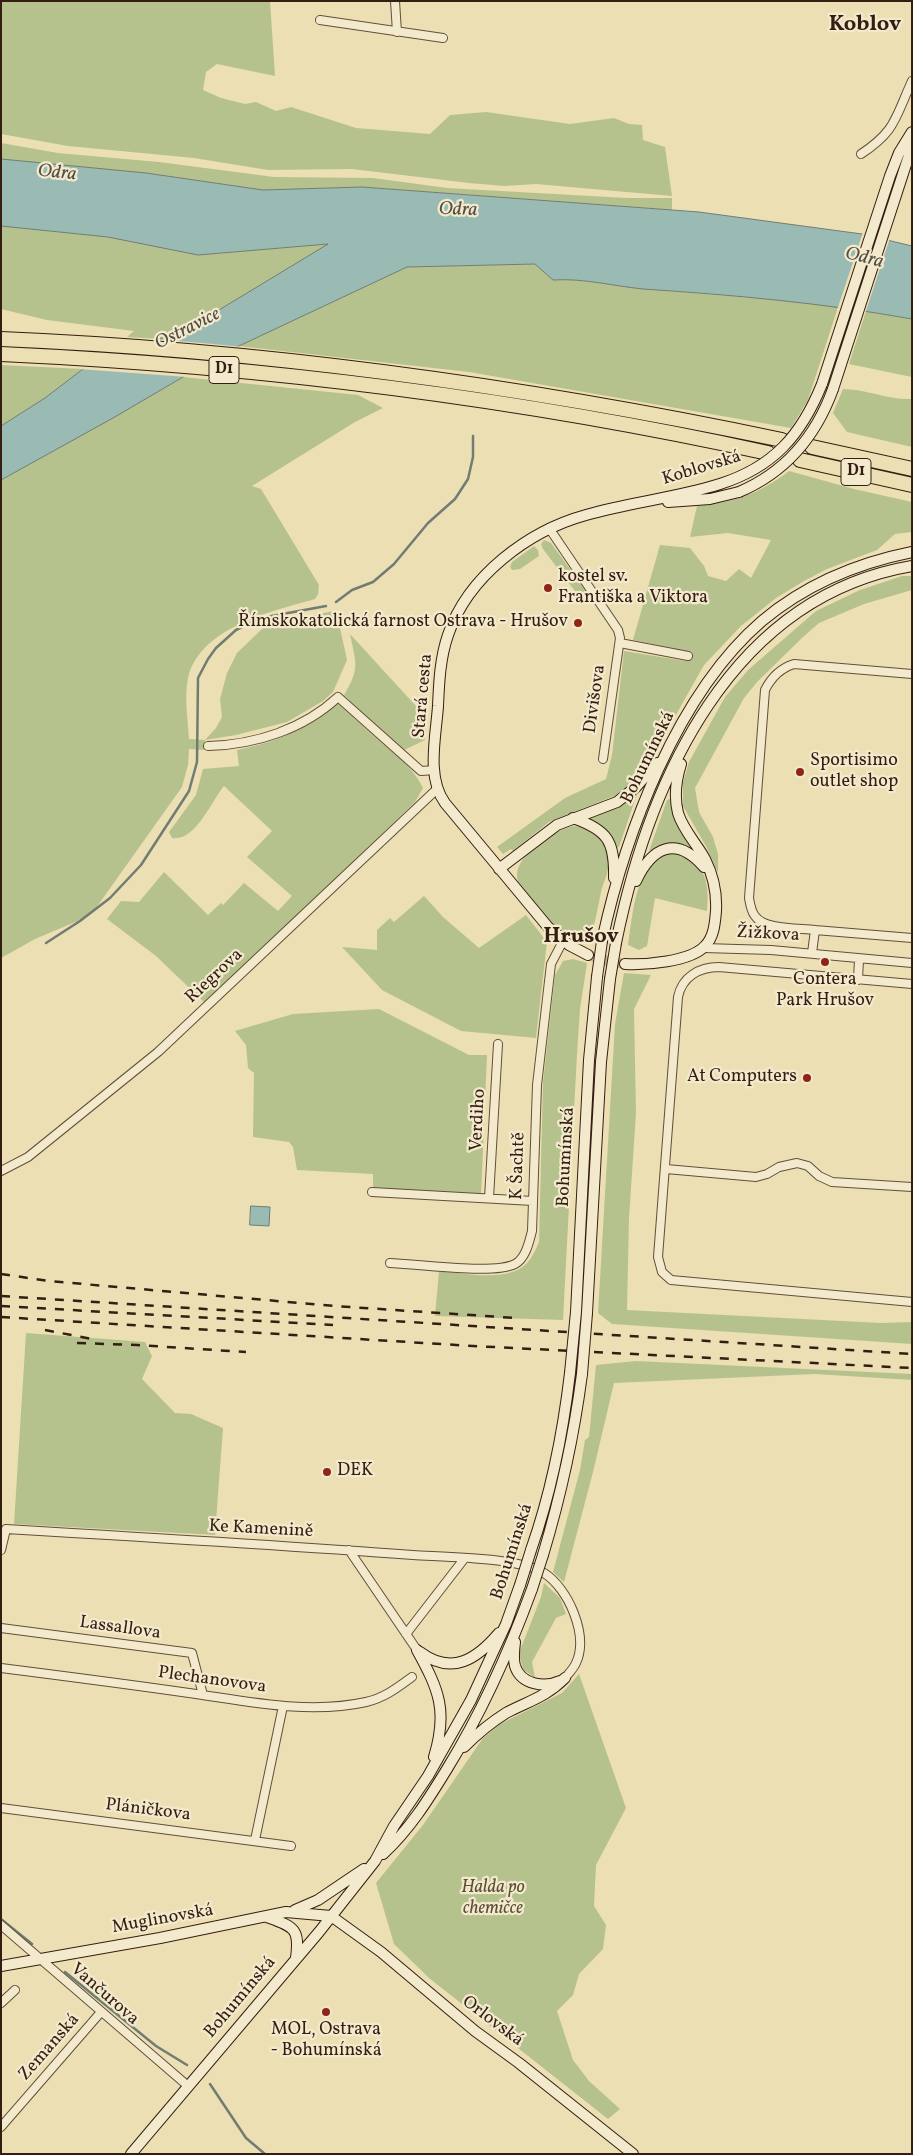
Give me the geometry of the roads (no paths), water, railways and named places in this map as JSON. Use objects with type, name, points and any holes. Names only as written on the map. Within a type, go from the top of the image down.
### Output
[{"type":"highway","name":"D1","points":[[1,339],[226,355],[424,378],[599,404],[782,440]]},
{"type":"highway","name":"D1","points":[[8,354],[224,370],[432,394],[599,420],[768,453]]},
{"type":"highway","name":"D1","points":[[812,447],[912,470]]},
{"type":"highway","name":"D1","points":[[800,460],[912,485]]},
{"type":"main road","name":"Koblovská","points":[[650,502],[720,484],[753,471],[781,450],[806,418],[822,384],[834,350],[885,189],[899,153],[912,132]]},
{"type":"main road","name":"Koblovská","points":[[650,502],[698,500],[739,492],[770,476],[794,455],[814,429],[833,389],[912,146]]},
{"type":"main road","name":"Stará cesta","points":[[588,955],[562,941],[540,919],[448,806],[437,789],[435,770],[442,660],[447,636],[454,619],[469,595],[492,570],[517,548],[548,528],[591,514],[650,502]]},
{"type":"main road","name":"Bohumínská","points":[[375,1861],[394,1826],[428,1776],[471,1700],[506,1624],[542,1520],[556,1464],[570,1373],[576,1312],[588,1068],[597,977],[602,942],[611,904],[637,820],[682,723],[737,645],[763,620],[794,598],[843,572],[878,560],[912,552]]},
{"type":"main road","name":"Bohumínská","points":[[131,2154],[375,1861],[403,1835],[454,1757],[495,1680],[520,1622],[544,1555],[558,1506],[567,1467],[582,1374],[601,1062],[616,943],[623,908],[649,825],[670,777],[694,730],[716,693],[758,643],[786,620],[817,600],[849,584],[882,572],[912,566]]},
{"type":"main road","points":[[694,730],[680,769],[676,798],[682,822],[705,859],[712,875],[715,890],[716,916],[712,936],[704,948]]},
{"type":"main road","points":[[499,870],[540,836],[557,825],[617,802],[647,775],[670,747]]},
{"type":"main road","points":[[573,818],[602,831],[609,843],[614,870],[611,904]]},
{"type":"main road","points":[[623,908],[645,864],[651,856],[658,852],[682,850],[697,859],[712,875]]},
{"type":"main road","name":"Žižkova","points":[[625,964],[657,963],[691,955],[704,948]]},
{"type":"main road","points":[[520,1622],[514,1652],[518,1673],[533,1683],[545,1685],[566,1678]]},
{"type":"main road","points":[[417,1650],[431,1660],[443,1663],[455,1664],[469,1660],[481,1652],[506,1624]]},
{"type":"main road","points":[[417,1650],[431,1674],[440,1698],[441,1725],[439,1742],[428,1776]]},
{"type":"main road","points":[[454,1757],[488,1724],[519,1706],[542,1697],[566,1678]]},
{"type":"main road","points":[[292,1911],[318,1900],[375,1861]]},
{"type":"main road","name":"Muglinovská","points":[[1,1966],[292,1911],[331,1916]]},
{"type":"main road","name":"Orlovská","points":[[331,1916],[374,1947],[475,2031],[519,2063],[631,2153]]},
{"type":"main road","points":[[267,1917],[286,1924],[296,1933],[298,1942],[296,1958]]},
{"type":"street","points":[[395,1],[397,32]]},
{"type":"street","points":[[320,20],[443,38]]},
{"type":"street","points":[[860,154],[877,143],[891,130],[912,81]]},
{"type":"street","name":"Divišova","points":[[548,528],[618,630],[620,643],[603,759]]},
{"type":"street","name":"Divišova","points":[[620,643],[688,656]]},
{"type":"street","points":[[912,674],[794,664],[786,667],[770,681],[765,690],[749,898],[755,917],[763,923],[772,926],[912,938]]},
{"type":"street","points":[[208,746],[260,738],[285,730],[317,714],[338,696],[421,771],[435,770]]},
{"type":"street","name":"Riegrova","points":[[1,1171],[28,1157],[158,1052],[437,789]]},
{"type":"street","points":[[812,953],[815,930]]},
{"type":"street","name":"K Šachtě","points":[[390,1262],[492,1270],[515,1264],[525,1254],[532,1230],[537,1085],[551,964],[562,941]]},
{"type":"street","name":"Žižkova","points":[[704,948],[812,953],[912,963]]},
{"type":"street","points":[[858,980],[859,959]]},
{"type":"street","points":[[912,984],[719,967],[701,970],[688,978],[681,987],[678,997],[658,1257],[662,1272],[671,1280],[912,1302]]},
{"type":"street","name":"Verdiho","points":[[489,1198],[498,1044]]},
{"type":"street","points":[[666,1169],[756,1177],[767,1174],[779,1167],[797,1163],[808,1166],[819,1176],[832,1182],[912,1187]]},
{"type":"street","points":[[372,1192],[533,1200]]},
{"type":"street","name":"Ke Kamenině","points":[[1,1550],[6,1529],[514,1562],[544,1573],[555,1582],[566,1596],[575,1615],[580,1645],[576,1662],[566,1678]]},
{"type":"street","points":[[349,1550],[417,1650]]},
{"type":"street","points":[[406,1634],[464,1559]]},
{"type":"street","name":"Lassallova","points":[[1,1628],[192,1653],[203,1695]]},
{"type":"street","name":"Plechanovova","points":[[1,1668],[283,1706],[342,1706],[366,1702],[396,1690],[412,1677]]},
{"type":"street","points":[[255,1840],[283,1706]]},
{"type":"street","name":"Pláničkova","points":[[1,1808],[291,1846]]},
{"type":"street","name":"Vančurova","points":[[1,1926],[188,2086]]},
{"type":"street","points":[[1,2003],[15,1990]]},
{"type":"street","name":"Zemanská","points":[[1,2127],[101,2012]]},
{"type":"water","points":[[1,159],[146,173],[263,190],[362,187],[699,212],[862,234],[912,246],[912,319],[778,300],[643,289],[576,280],[553,280],[535,264],[407,267],[224,353],[113,418],[1,480],[1,426],[45,398],[83,369],[160,339],[214,313],[328,244],[198,255],[108,237],[1,226]]},
{"type":"water","points":[[251,1206],[270,1207],[269,1226],[250,1225]]},
{"type":"waterway","points":[[336,602],[352,590],[373,582],[394,564],[428,523],[455,499],[468,479],[473,457],[473,436]]},
{"type":"waterway","points":[[46,943],[80,921],[110,898],[141,865],[189,791],[197,762],[198,678],[216,648],[236,630],[261,618],[326,606]]},
{"type":"waterway","points":[[1,1919],[32,1944]]},
{"type":"waterway","points":[[65,1972],[156,2046],[187,2065]]},
{"type":"waterway","points":[[210,2084],[246,2138],[265,2154]]},
{"type":"tunnel","points":[[588,955],[625,964]]},
{"type":"railway","points":[[1,1274],[49,1281],[334,1306],[516,1318]]},
{"type":"railway","points":[[1,1296],[912,1354]]},
{"type":"railway","points":[[1,1306],[333,1325]]},
{"type":"railway","points":[[1,1317],[473,1346],[912,1368]]},
{"type":"railway","points":[[45,1330],[92,1339]]},
{"type":"railway","points":[[77,1343],[246,1352]]},
{"type":"place","name":"kostel sv. Františka a Viktora","points":[[548,588]]},
{"type":"place","name":"Římskokatolická farnost Ostrava - Hrušov","points":[[578,623]]},
{"type":"place","name":"Sportisimo outlet shop","points":[[800,772]]},
{"type":"place","name":"Contera Park Hrušov","points":[[825,962]]},
{"type":"place","name":"At Computers","points":[[807,1078]]},
{"type":"place","name":"DEK","points":[[327,1472]]},
{"type":"place","name":"MOL, Ostrava - Bohumínská","points":[[326,2012]]},
{"type":"district","name":"Koblov","points":[[865,26]]},
{"type":"district","name":"Hrušov","points":[[581,938]]},
{"type":"water label","name":"Odra","points":[[57,174]]},
{"type":"water label","name":"Odra","points":[[458,211]]},
{"type":"water label","name":"Odra","points":[[864,259]]},
{"type":"water label","name":"Ostravice","points":[[188,330]]},
{"type":"park label","name":"Halda po chemičce","points":[[493,1899]]}]
